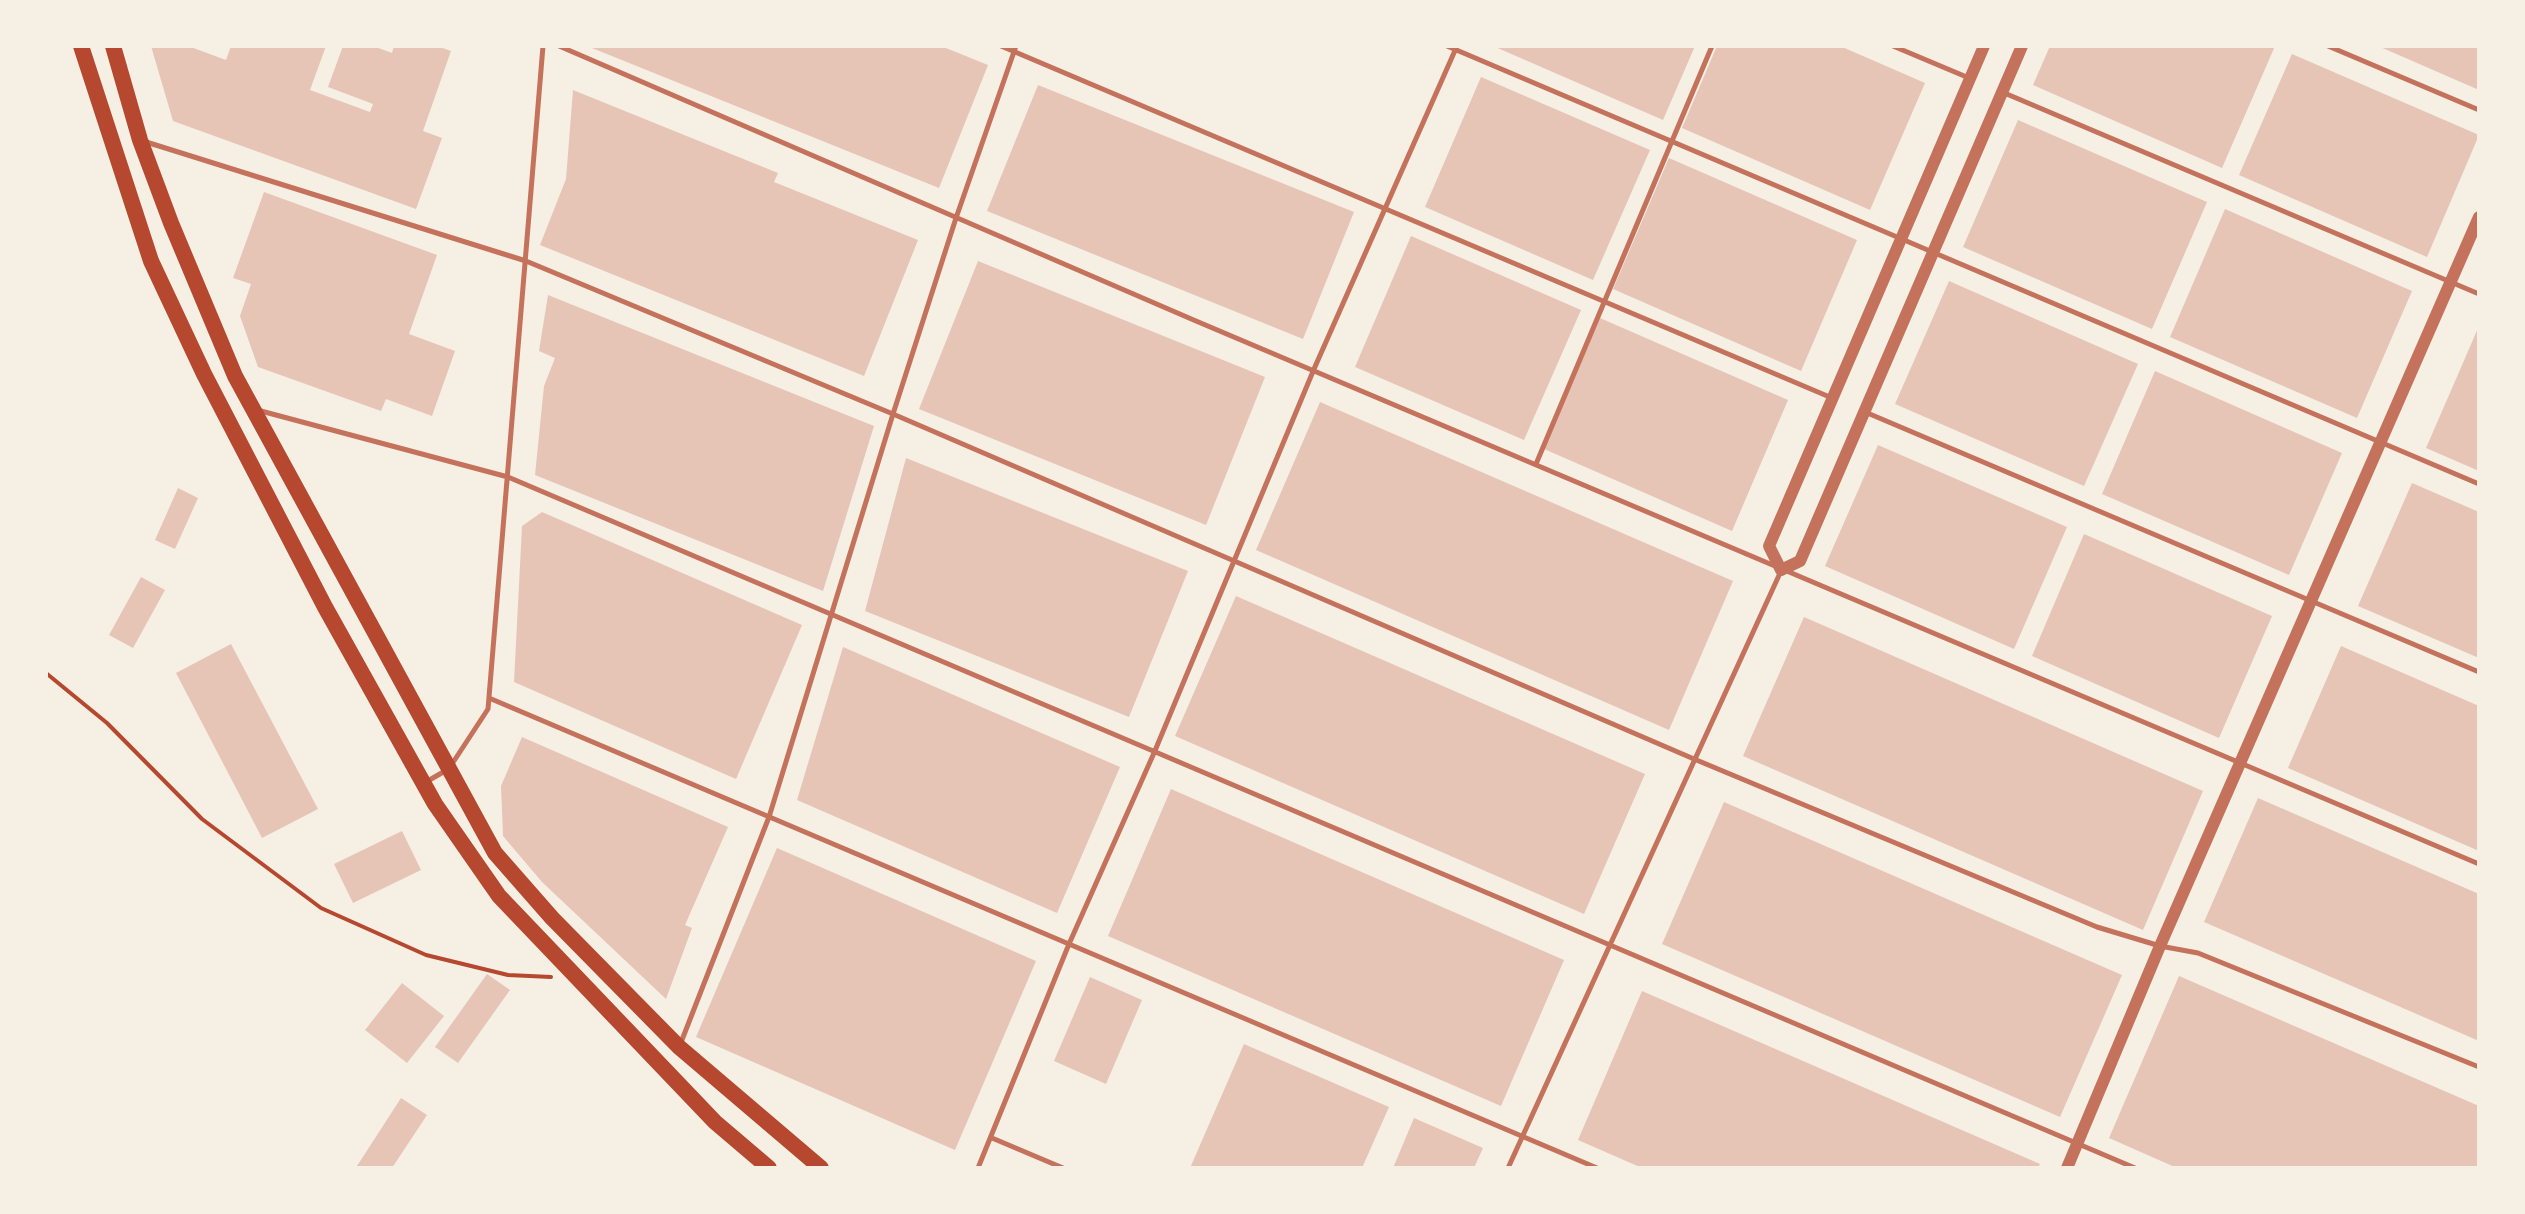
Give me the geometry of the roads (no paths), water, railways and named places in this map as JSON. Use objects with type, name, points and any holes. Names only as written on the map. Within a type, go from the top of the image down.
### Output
[{"type":"main road","points":[[81,46],[151,261],[204,374],[325,607],[423,784],[499,896],[715,1122],[769,1168]]},
{"type":"main road","points":[[113,46],[140,140],[229,362],[495,853],[552,918],[679,1047],[821,1168]]},
{"type":"street","points":[[1984,46],[1769,546],[1781,570],[1800,561],[2022,46]]},
{"type":"street","points":[[2067,1168],[2160,946],[2479,217]]},
{"type":"lane","points":[[423,784],[448,769],[488,709],[543,46]]},
{"type":"lane","points":[[559,46],[1781,570],[2479,864]]},
{"type":"lane","points":[[1001,46],[1015,49],[1833,398]]},
{"type":"lane","points":[[1447,46],[2479,484]]},
{"type":"lane","points":[[1536,464],[1712,46]]},
{"type":"lane","points":[[1893,46],[1970,79]]},
{"type":"lane","points":[[2328,46],[2479,110]]},
{"type":"lane","points":[[978,1168],[1069,944],[1154,753],[1314,369],[1456,48]]},
{"type":"lane","points":[[679,1047],[769,817],[893,414],[1015,49]]},
{"type":"lane","points":[[2002,92],[2479,294]]},
{"type":"lane","points":[[140,140],[526,261],[893,414],[1694,759],[2097,927],[2160,946],[2198,953],[2479,1067]]},
{"type":"lane","points":[[254,410],[508,477],[2135,1168]]},
{"type":"lane","points":[[1864,412],[2479,672]]},
{"type":"lane","points":[[1508,1168],[1781,570]]},
{"type":"lane","points":[[489,698],[1597,1168]]},
{"type":"lane","points":[[992,1138],[1063,1168]]}]
